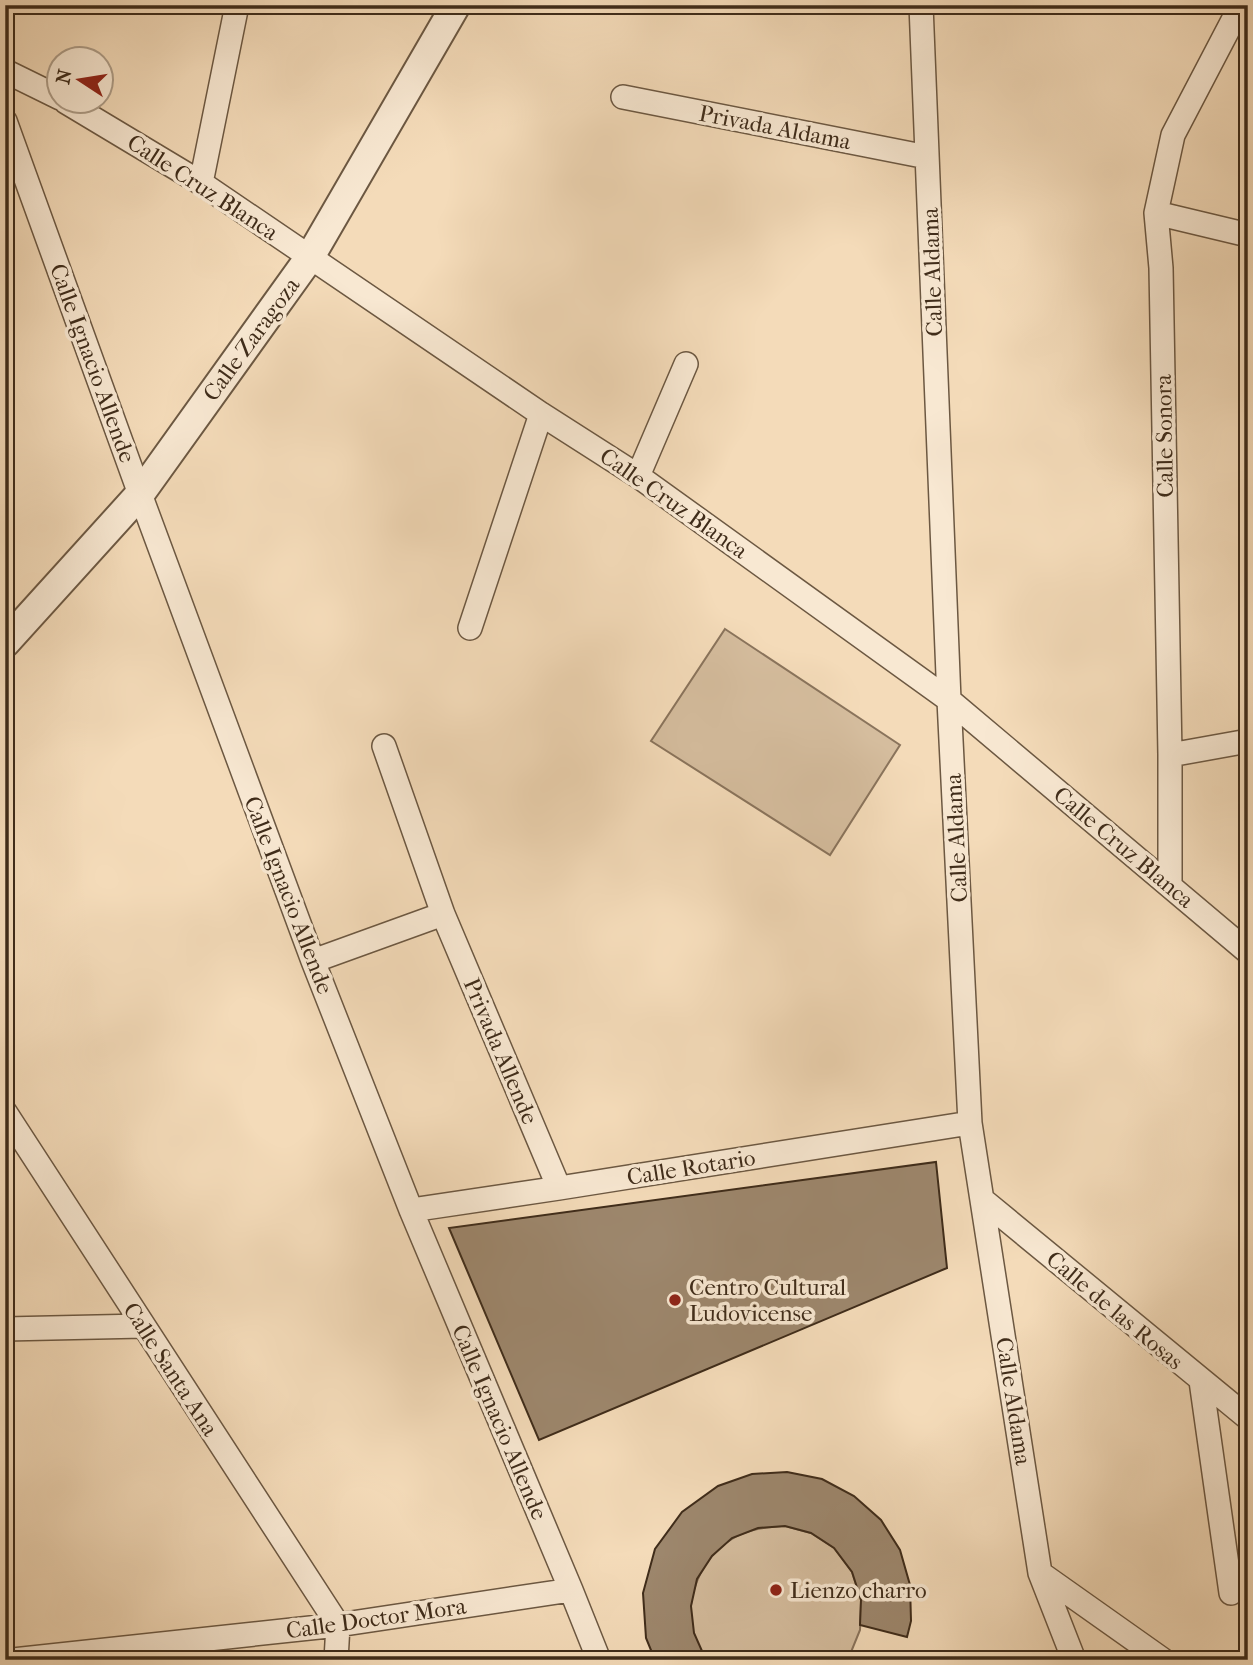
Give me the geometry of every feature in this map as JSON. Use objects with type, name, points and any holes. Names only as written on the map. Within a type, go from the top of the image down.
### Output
[{"type":"street","points":[[201,183],[237,5]]},
{"type":"street","name":"Calle Zaragoza","points":[[5,643],[140,494],[310,257],[456,5]]},
{"type":"street","name":"Calle Aldama","points":[[922,5],[949,700],[970,1123],[1040,1573],[1074,1660]]},
{"type":"street","name":"Calle Sonora","points":[[1170,885],[1161,268],[1156,213],[1173,135],[1241,5]]},
{"type":"street","points":[[5,71],[46,91]]},
{"type":"street","name":"Privada Aldama","points":[[623,97],[927,157]]},
{"type":"street","name":"Calle Cruz Blanca","points":[[89,116],[201,183],[541,414],[638,476],[949,700],[1248,952]]},
{"type":"street","name":"Calle Ignacio Allende","points":[[5,121],[313,961],[411,1210],[599,1660]]},
{"type":"street","points":[[1156,213],[1248,235]]},
{"type":"street","points":[[638,476],[687,364]]},
{"type":"street","points":[[470,628],[541,414]]},
{"type":"street","points":[[1170,755],[1248,741]]},
{"type":"street","name":"Privada Allende","points":[[384,746],[443,914],[559,1188]]},
{"type":"street","points":[[313,961],[443,914]]},
{"type":"street","name":"Calle Santa Ana","points":[[5,1112],[338,1625]]},
{"type":"street","name":"Calle Rotario","points":[[411,1210],[970,1123]]},
{"type":"street","name":"Calle de las Rosas","points":[[984,1201],[1248,1418]]},
{"type":"street","points":[[5,1329],[143,1326]]},
{"type":"street","points":[[1200,1381],[1231,1593]]},
{"type":"street","points":[[1040,1573],[1163,1660]]},
{"type":"street","name":"Calle Doctor Mora","points":[[13,1660],[338,1625],[571,1590]]},
{"type":"street","points":[[336,1660],[338,1625]]},
{"type":"shaded area","points":[[725,629],[900,745],[830,855],[651,741]]},
{"type":"shaded area","name":"Lienzo charro","points":[[785,1526],[811,1533],[834,1548],[852,1572],[861,1600],[860,1630],[849,1657],[847,1660],[706,1660],[694,1635],[691,1621],[693,1594],[703,1568],[721,1547],[732,1539],[758,1529]]},
{"type":"building","name":"Centro Cultural Ludovicense","points":[[936,1162],[947,1268],[539,1440],[449,1228]]},
{"type":"building","points":[[787,1472],[822,1479],[854,1496],[881,1520],[900,1550],[910,1585],[911,1621],[907,1637],[860,1625],[861,1600],[852,1572],[834,1548],[811,1533],[785,1526],[758,1528],[732,1538],[712,1556],[697,1579],[691,1606],[694,1633],[706,1660],[655,1660],[646,1638],[643,1593],[655,1549],[682,1512],[718,1486],[752,1474]]},
{"type":"place","name":"Centro Cultural Ludovicense","points":[[675,1300]]},
{"type":"place","name":"Lienzo charro","points":[[776,1590]]}]
